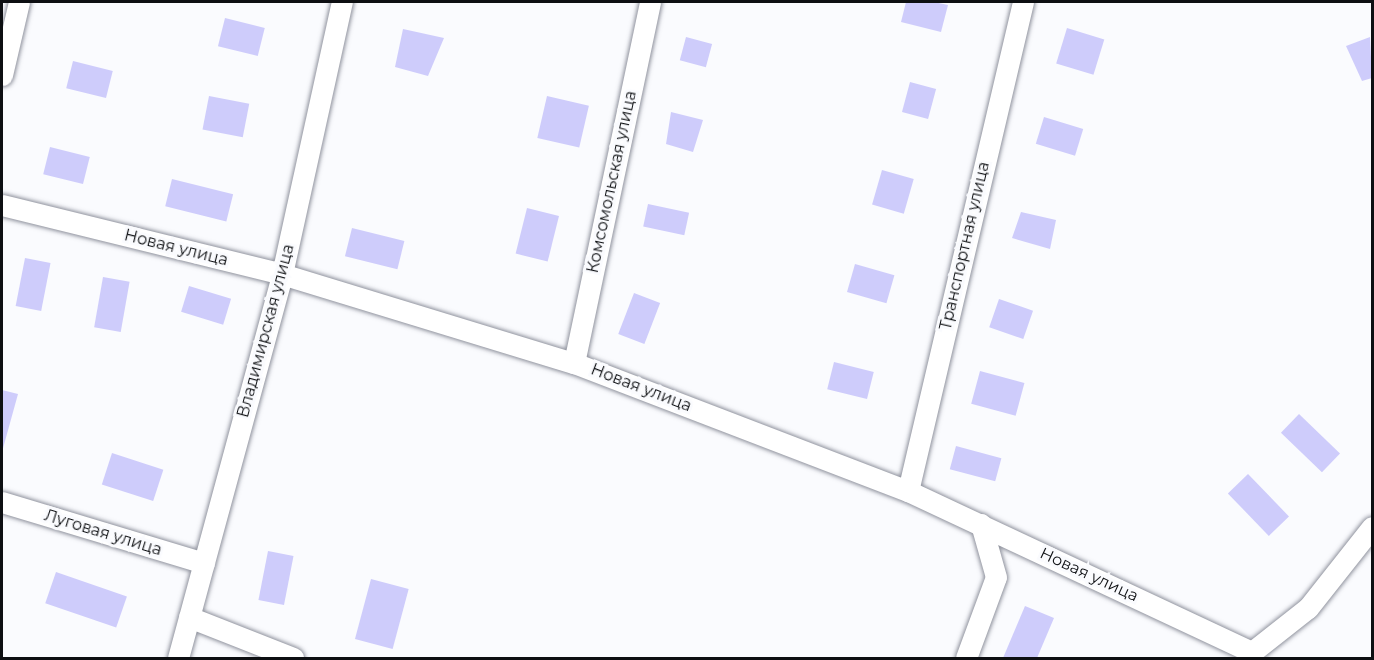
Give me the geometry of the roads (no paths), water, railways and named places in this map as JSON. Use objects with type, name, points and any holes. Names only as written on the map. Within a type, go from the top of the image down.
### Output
[{"type":"street","points":[[2,75],[19,2]]},
{"type":"street","name":"Владимирская улица","points":[[178,658],[282,274],[342,2]]},
{"type":"street","name":"Комсомольская улица","points":[[574,363],[650,2]]},
{"type":"street","name":"Транспортная улица","points":[[908,491],[1023,2]]},
{"type":"street","name":"Новая улица","points":[[2,205],[282,274],[574,363],[908,491],[1252,652],[1308,609],[1372,527]]},
{"type":"street","name":"Луговая улица","points":[[2,502],[204,563]]},
{"type":"street","points":[[966,658],[996,576],[981,524]]},
{"type":"street","points":[[189,617],[293,658]]}]
